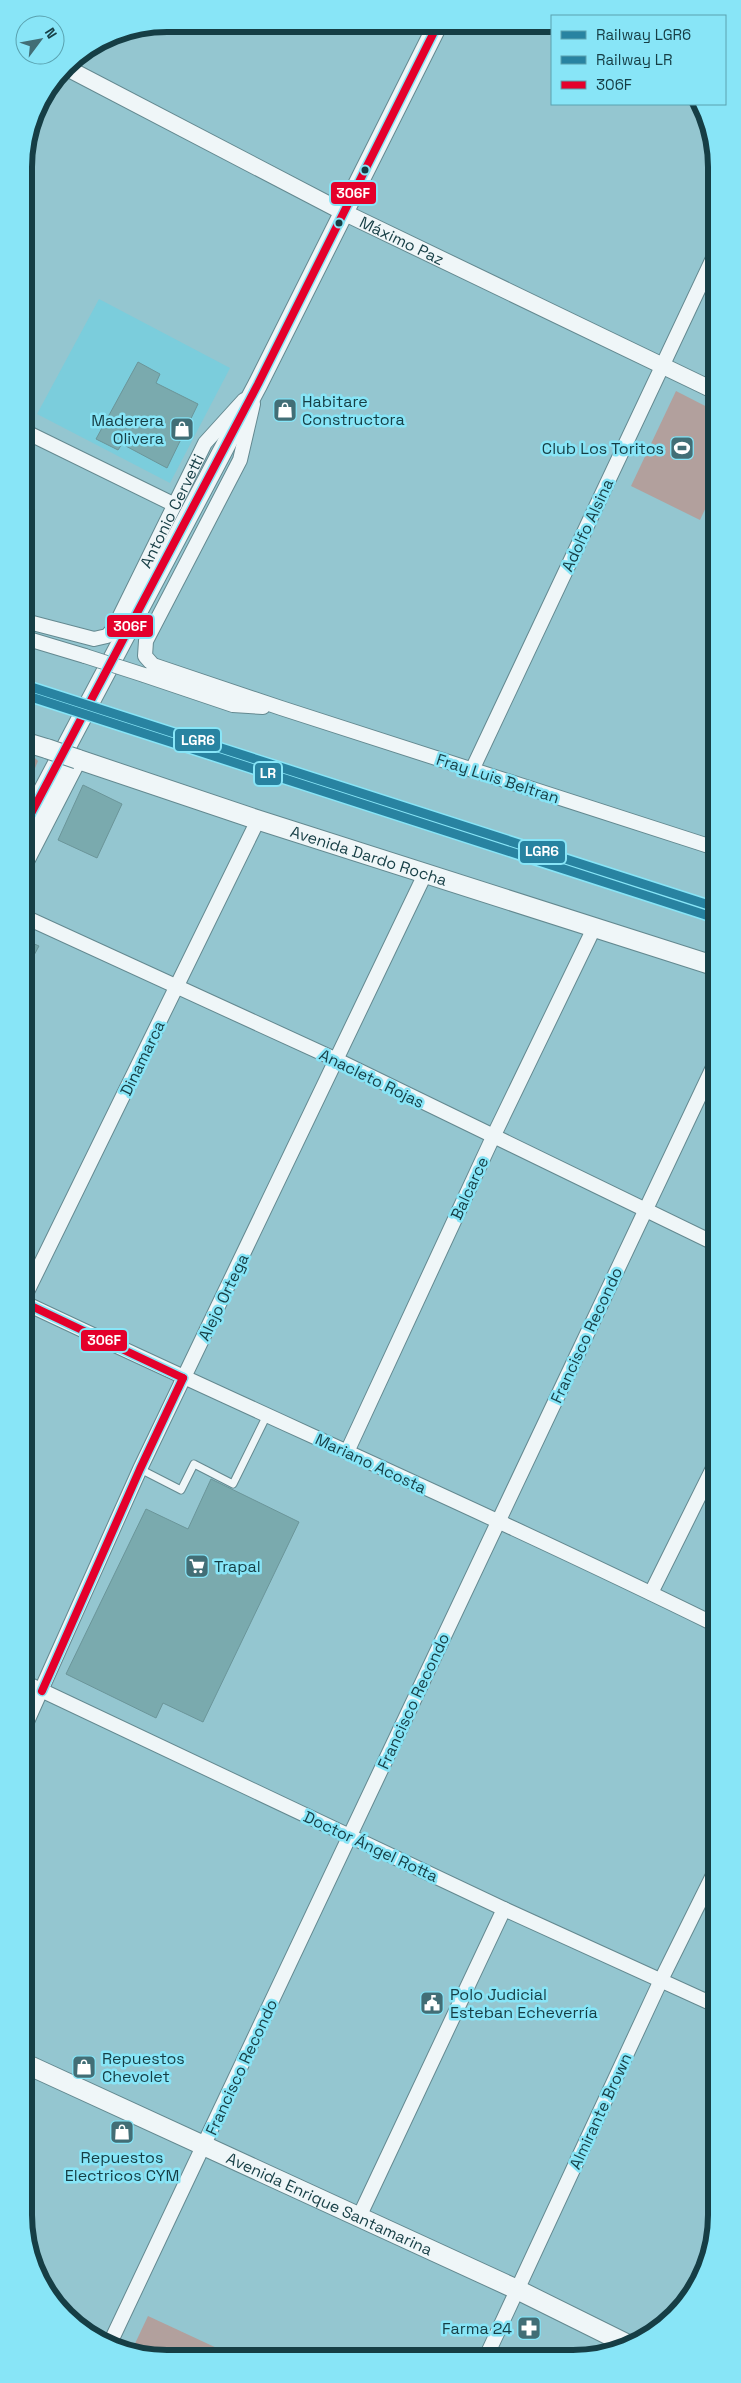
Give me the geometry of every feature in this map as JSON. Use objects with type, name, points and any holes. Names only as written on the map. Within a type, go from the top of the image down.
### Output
[{"type":"main road","name":"Antonio Cervetti","points":[[33,811],[258,384],[434,32]]},
{"type":"main road","name":"Avenida Dardo Rocha","points":[[33,744],[258,820],[708,963]]},
{"type":"main road","points":[[33,845],[77,759]]},
{"type":"main road","name":"Avenida Enrique Santamarina","points":[[32,2067],[518,2290],[621,2341]]},
{"type":"street","name":"Máximo Paz","points":[[73,71],[343,212],[708,388]]},
{"type":"street","name":"Adolfo Alsina","points":[[472,770],[708,269]]},
{"type":"street","name":"Antonio Cervetti","points":[[33,623],[94,639],[107,636],[114,628],[205,443],[258,384]]},
{"type":"street","name":"Antonio Cervetti","points":[[145,656],[146,641],[240,460],[258,384]]},
{"type":"street","points":[[33,435],[175,505]]},
{"type":"street","name":"Fray Luis Beltran","points":[[33,640],[232,705],[281,708]]},
{"type":"street","name":"Fray Luis Beltran","points":[[145,656],[154,665],[281,708],[708,846]]},
{"type":"street","name":"Dinamarca","points":[[32,1281],[258,820]]},
{"type":"street","name":"Alejo Ortega","points":[[32,1711],[140,1469],[426,872]]},
{"type":"street","name":"Anacleto Rojas","points":[[33,921],[337,1060],[708,1240]]},
{"type":"street","name":"Balcarce","points":[[348,1452],[493,1136],[595,926]]},
{"type":"street","name":"Francisco Recondo","points":[[112,2338],[708,1078]]},
{"type":"street","name":"Mariano Acosta","points":[[32,1307],[183,1378],[498,1520],[708,1621]]},
{"type":"street","points":[[651,1593],[708,1478]]},
{"type":"street","name":"Doctor Ángel Rotta","points":[[32,1686],[504,1909],[708,2002]]},
{"type":"street","name":"Almirante Brown","points":[[489,2350],[708,1883]]},
{"type":"street","points":[[359,2217],[504,1909]]},
{"type":"lane","points":[[140,1469],[181,1490],[194,1464],[233,1484],[268,1415]]},
{"type":"shaded area","points":[[99,299],[230,368],[170,483],[37,414]]},
{"type":"shaded area","name":"Club Los Toritos","points":[[676,391],[708,407],[708,503],[700,520],[631,486]]},
{"type":"shaded area","points":[[33,756],[38,761],[33,774]]},
{"type":"shaded area","points":[[148,2316],[219,2349],[168,2350],[134,2346]]},
{"type":"building","points":[[138,362],[160,374],[156,383],[198,404],[167,468],[122,444],[118,450],[96,439]]},
{"type":"building","points":[[83,785],[122,804],[97,858],[58,840]]},
{"type":"building","points":[[33,943],[39,946],[33,958]]},
{"type":"building","points":[[211,1479],[299,1522],[203,1722],[163,1703],[156,1718],[66,1674],[146,1509],[188,1529]]},
{"type":"rail line","name":"LGR6","points":[[33,687],[708,905]]},
{"type":"rail line","name":"LR","points":[[33,698],[708,916]]},
{"type":"transit line","name":"306F","points":[[33,810],[258,384],[434,32]]},
{"type":"transit line","name":"306F","points":[[32,1307],[183,1378]]},
{"type":"transit line","name":"306F","points":[[42,1691],[140,1469],[183,1378]]},
{"type":"place","name":"Habitare Constructora","points":[[285,410]]},
{"type":"place","name":"Maderera Olivera","points":[[182,429]]},
{"type":"place","name":"Club Los Toritos","points":[[682,448]]},
{"type":"place","name":"Trapal","points":[[197,1566]]},
{"type":"place","name":"Polo Judicial Esteban Echeverría","points":[[432,2003]]},
{"type":"place","name":"Repuestos Chevolet","points":[[84,2067]]},
{"type":"place","name":"Repuestos Electricos CYM","points":[[122,2132]]},
{"type":"place","name":"Farma 24","points":[[529,2328]]}]
